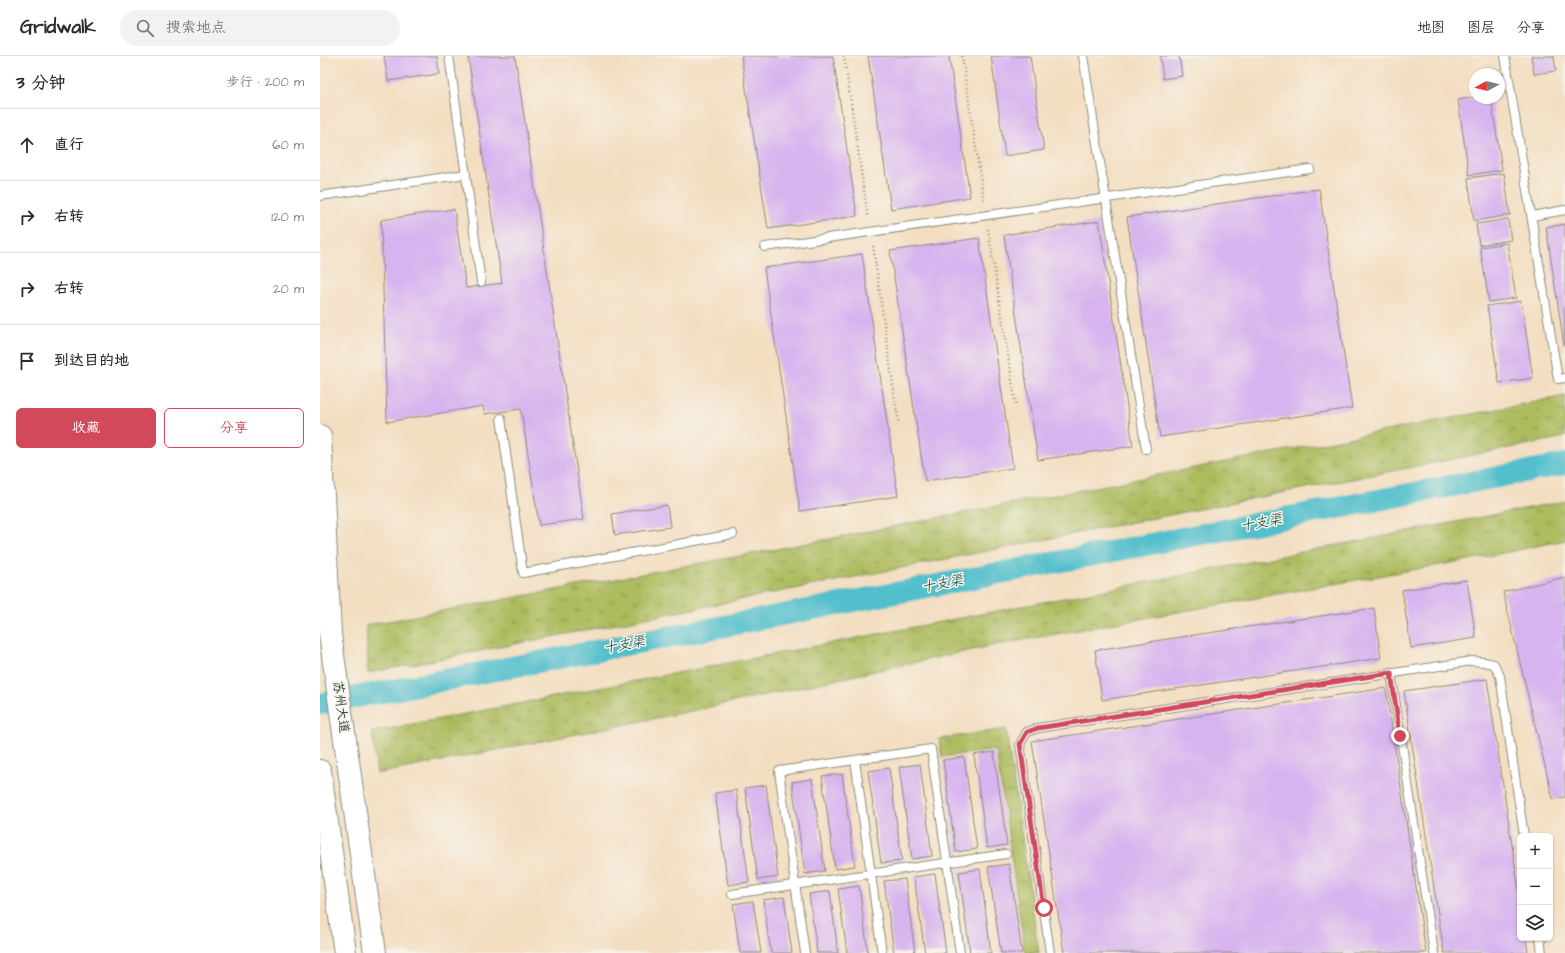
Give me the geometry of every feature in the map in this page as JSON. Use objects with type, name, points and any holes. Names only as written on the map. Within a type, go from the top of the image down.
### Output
[{"type":"street","name":"苏州大道","points":[[320,436],[330,634],[375,953]]},
{"type":"street","points":[[321,781],[344,953]]},
{"type":"lane","points":[[449,56],[481,282]]},
{"type":"lane","points":[[1083,56],[1146,449]]},
{"type":"lane","points":[[1506,56],[1558,380],[1565,378]]},
{"type":"lane","points":[[765,247],[1310,169]]},
{"type":"lane","points":[[320,196],[466,174]]},
{"type":"lane","points":[[1532,216],[1565,210]]},
{"type":"lane","points":[[501,418],[523,573],[733,534]]},
{"type":"lane","points":[[1050,953],[1020,744],[1027,732],[1038,728],[1472,661],[1494,664],[1500,676],[1524,833]]},
{"type":"lane","points":[[1391,673],[1434,953]]},
{"type":"lane","points":[[805,953],[779,771],[931,749],[960,953]]},
{"type":"lane","points":[[855,760],[882,953]]},
{"type":"lane","points":[[732,894],[1006,854]]},
{"type":"lane","points":[[1540,941],[1542,953]]},
{"type":"green space","points":[[1565,396],[1565,437],[368,673],[366,625],[777,549]]},
{"type":"green space","points":[[1565,501],[1565,540],[1484,557],[995,645],[687,712],[377,774],[372,732]]},
{"type":"green space","points":[[1006,729],[1039,953],[1025,953],[996,750],[942,757],[939,739]]},
{"type":"building","points":[[384,56],[437,56],[439,74],[388,81]]},
{"type":"building","points":[[468,56],[515,56],[584,519],[539,525],[521,409],[485,414],[483,406],[387,422],[381,220],[454,209],[466,288],[502,283]]},
{"type":"building","points":[[741,56],[833,56],[857,216],[768,229]]},
{"type":"building","points":[[868,56],[949,56],[970,197],[891,209]]},
{"type":"building","points":[[991,56],[1030,56],[1044,150],[1005,156]]},
{"type":"building","points":[[1160,56],[1179,56],[1182,76],[1163,79]]},
{"type":"building","points":[[1531,56],[1554,56],[1556,71],[1534,74]]},
{"type":"building","points":[[1469,98],[1469,104],[1492,104],[1502,170],[1469,175],[1458,100]]},
{"type":"building","points":[[1504,173],[1510,215],[1474,221],[1468,178]]},
{"type":"building","points":[[1319,189],[1352,408],[1160,437],[1127,217]]},
{"type":"building","points":[[1508,219],[1511,240],[1479,245],[1476,224]]},
{"type":"building","points":[[1099,221],[1133,446],[1038,460],[1004,235]]},
{"type":"building","points":[[1565,224],[1565,345],[1564,345],[1546,227]]},
{"type":"building","points":[[979,238],[1013,468],[925,481],[890,251]]},
{"type":"building","points":[[1507,243],[1516,298],[1489,302],[1480,247]]},
{"type":"building","points":[[862,254],[898,496],[800,511],[764,268]]},
{"type":"building","points":[[1521,301],[1533,378],[1499,383],[1487,306]]},
{"type":"building","points":[[667,505],[670,527],[615,535],[612,514]]},
{"type":"building","points":[[1565,577],[1565,797],[1553,799],[1503,592]]},
{"type":"building","points":[[1467,580],[1476,638],[1411,648],[1402,590]]},
{"type":"building","points":[[1374,608],[1381,658],[1102,700],[1095,650]]},
{"type":"building","points":[[1487,679],[1517,878],[1517,941],[1526,941],[1528,953],[1444,953],[1404,691]]},
{"type":"building","points":[[1386,688],[1426,953],[1064,953],[1032,741]]},
{"type":"building","points":[[994,752],[1007,845],[987,848],[974,755]]},
{"type":"building","points":[[964,757],[977,849],[956,852],[943,760]]},
{"type":"building","points":[[920,764],[932,856],[912,859],[899,767]]},
{"type":"building","points":[[889,768],[902,861],[881,863],[868,771]]},
{"type":"building","points":[[842,774],[855,866],[835,869],[822,776]]},
{"type":"building","points":[[812,779],[825,871],[805,874],[792,782]]},
{"type":"building","points":[[766,785],[778,877],[758,880],[745,788]]},
{"type":"building","points":[[736,790],[749,882],[728,885],[715,793]]},
{"type":"building","points":[[1009,864],[1022,953],[1001,953],[988,867]]},
{"type":"building","points":[[980,869],[991,953],[970,953],[959,872]]},
{"type":"building","points":[[935,874],[946,953],[925,953],[914,877]]},
{"type":"building","points":[[905,879],[915,953],[894,953],[884,881]]},
{"type":"building","points":[[859,886],[868,953],[847,953],[838,889]]},
{"type":"building","points":[[830,891],[838,953],[817,953],[809,894]]},
{"type":"building","points":[[784,897],[792,953],[771,953],[763,900]]},
{"type":"building","points":[[753,901],[761,953],[740,953],[733,904]]},
{"type":"waterway","name":"十支渠","points":[[320,704],[1565,464]]},
{"type":"route","points":[[1044,908],[1020,744],[1027,732],[1038,728],[1391,673],[1400,736]]}]
